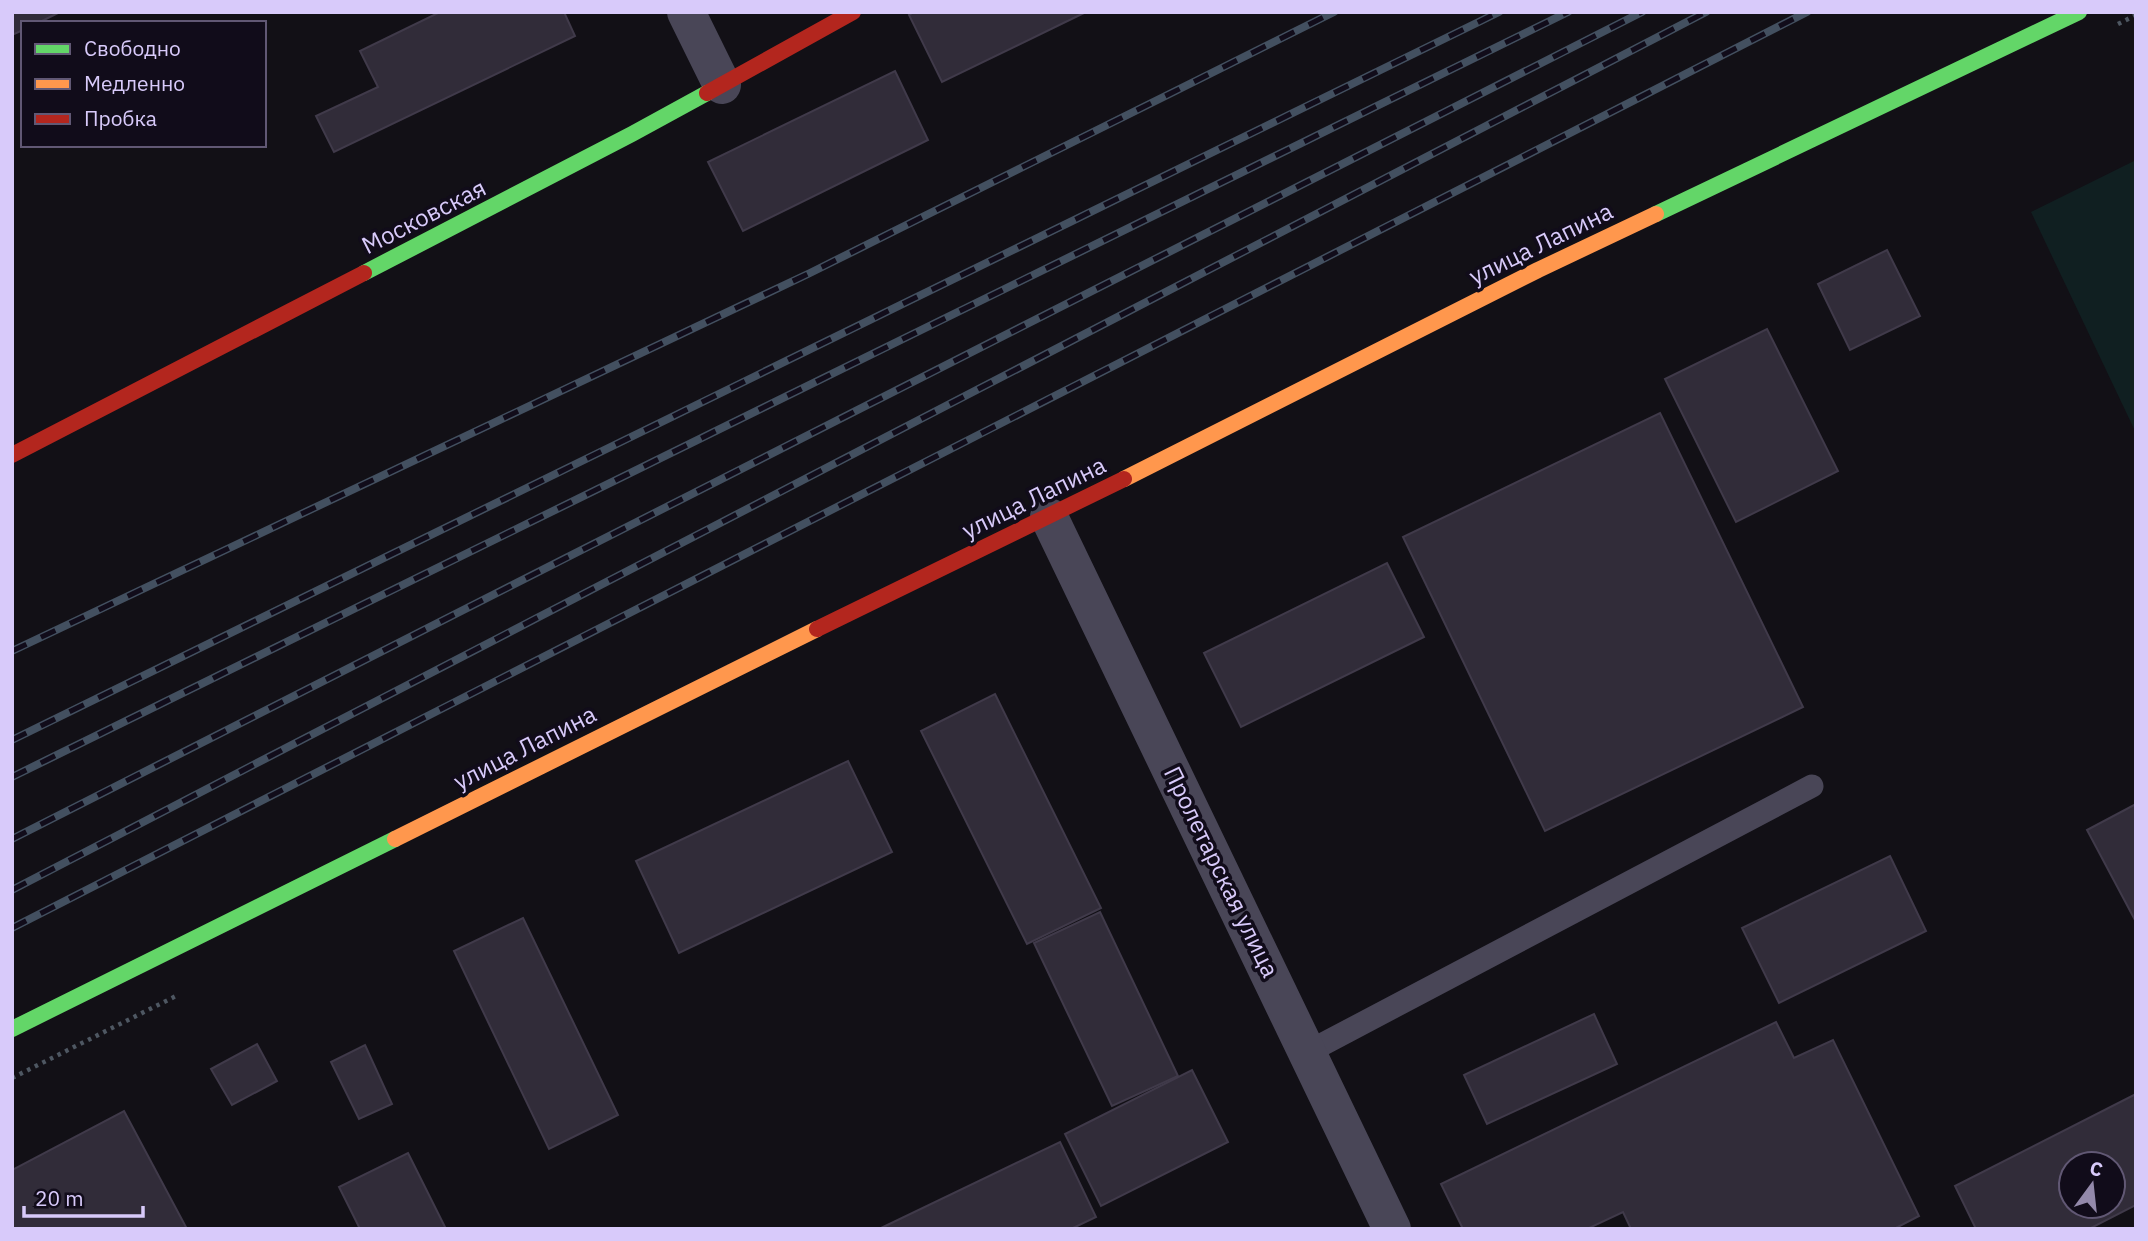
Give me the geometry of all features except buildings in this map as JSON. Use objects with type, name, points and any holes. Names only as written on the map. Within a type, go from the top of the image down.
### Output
[{"type":"street","points":[[686,12],[722,85]]},
{"type":"street","name":"Московская","points":[[12,455],[632,134],[853,12]]},
{"type":"street","name":"улица Лапина","points":[[12,1029],[713,680],[1049,517],[1538,270],[2079,12]]},
{"type":"street","name":"Пролетарская улица","points":[[1049,517],[1392,1229]]},
{"type":"lane","points":[[1308,1052],[1812,786]]},
{"type":"shaded area","points":[[2136,160],[2136,433],[2031,212]]},
{"type":"railway","points":[[12,651],[810,273],[1334,12]]},
{"type":"railway","points":[[12,740],[1499,12]]},
{"type":"railway","points":[[12,777],[1568,12]]},
{"type":"railway","points":[[12,839],[1642,12]]},
{"type":"railway","points":[[12,890],[1706,12]]},
{"type":"railway","points":[[12,928],[1807,12]]},
{"type":"traffic: fast","points":[[1656,214],[2079,12]]},
{"type":"traffic: fast","points":[[364,273],[707,93]]},
{"type":"traffic: fast","points":[[12,1029],[395,839]]},
{"type":"traffic: slow","points":[[1124,479],[1538,270],[1656,214]]},
{"type":"traffic: slow","points":[[395,839],[817,629]]},
{"type":"traffic: jam","points":[[707,93],[853,12]]},
{"type":"traffic: jam","points":[[12,455],[364,273]]},
{"type":"traffic: jam","points":[[817,629],[1124,479]]}]
